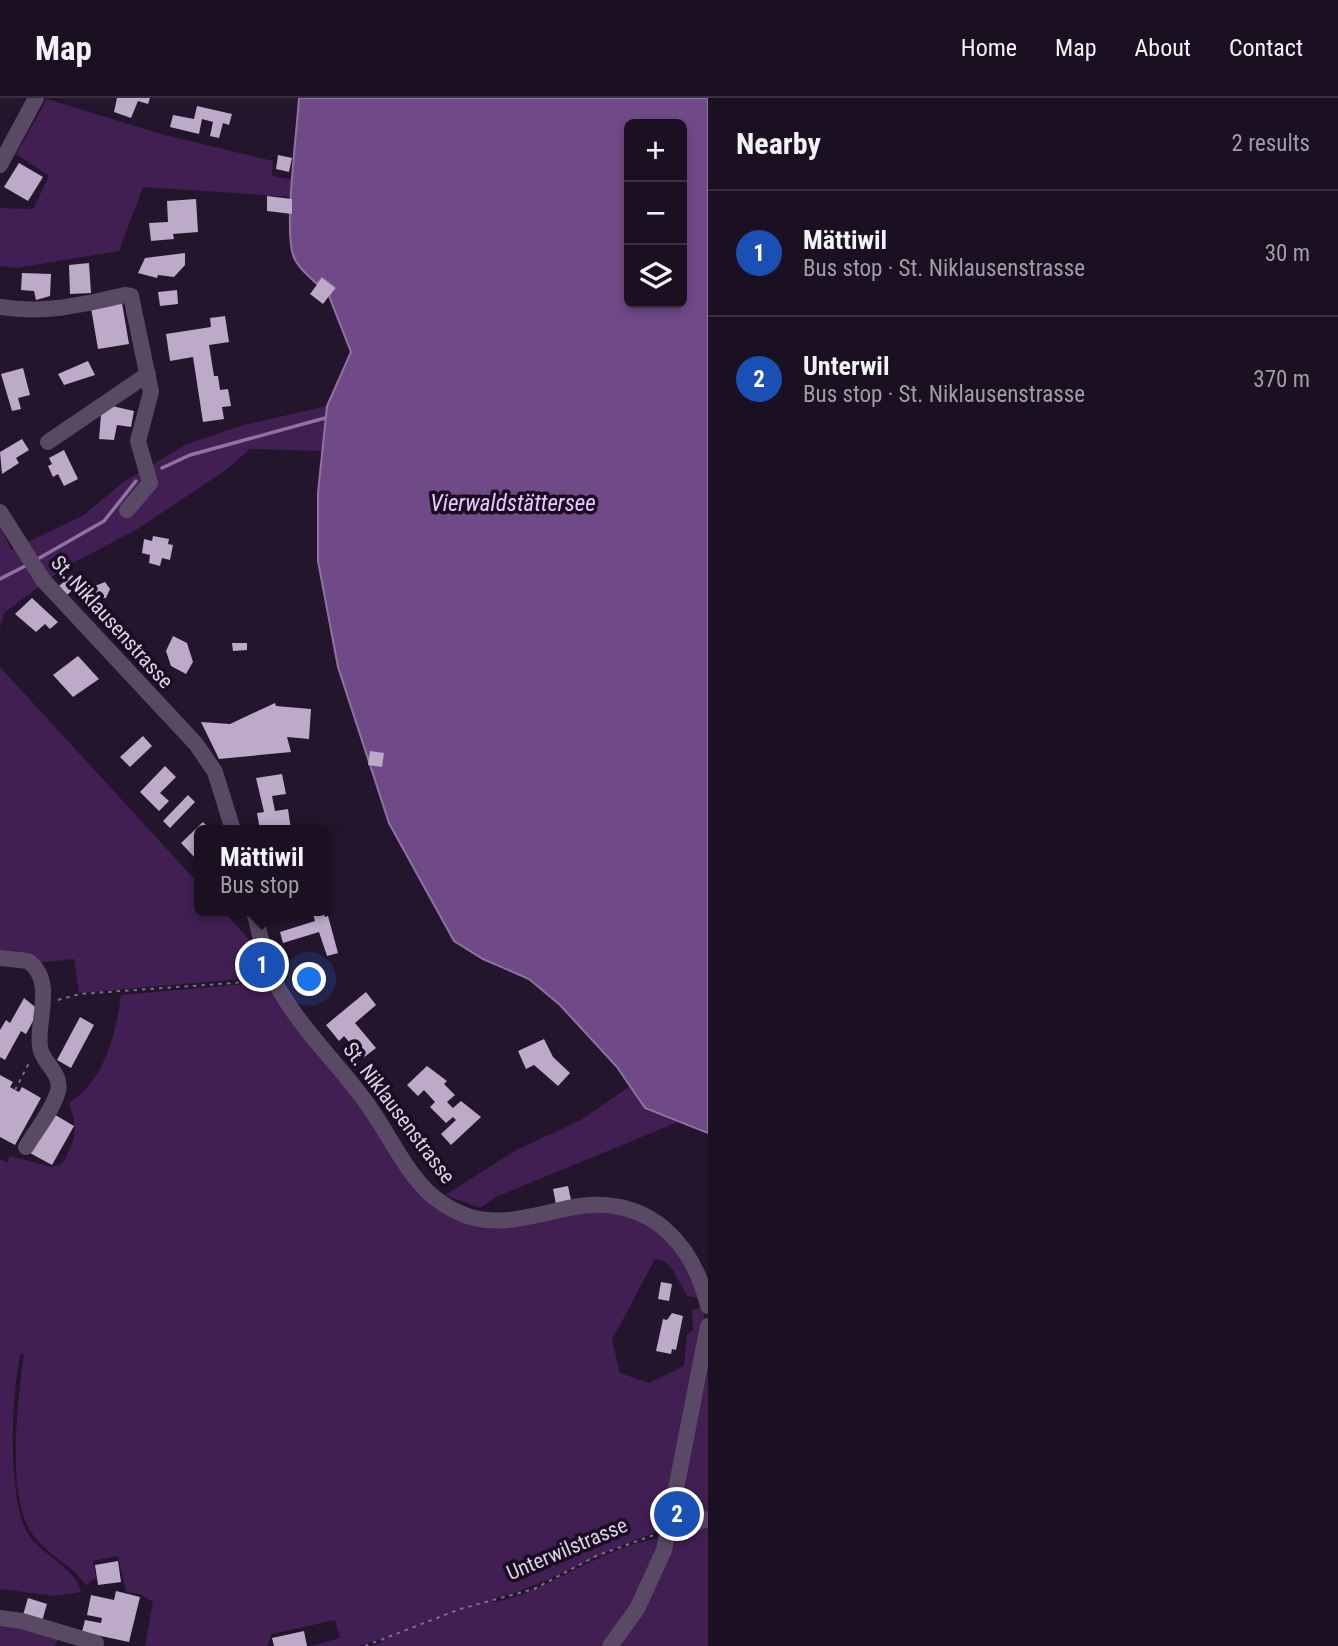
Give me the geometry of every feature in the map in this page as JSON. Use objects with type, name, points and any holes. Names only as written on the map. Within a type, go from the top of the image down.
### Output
[{"type":"street","points":[[0,165],[36,98]]},
{"type":"street","points":[[0,307],[41,311],[69,309],[125,295],[131,296],[148,374],[150,405],[138,441],[150,483],[127,510]]},
{"type":"street","points":[[48,442],[148,374]]},
{"type":"street","name":"St. Niklausenstrasse","points":[[0,512],[43,580],[196,744],[215,772],[231,825]]},
{"type":"street","name":"St. Niklausenstrasse","points":[[255,916],[274,979],[287,1002],[368,1105],[420,1182],[443,1205],[462,1215],[496,1220],[580,1206],[607,1205],[630,1210],[654,1221],[673,1235],[697,1269],[707,1299]]},
{"type":"street","points":[[0,958],[19,958],[34,966],[39,973],[44,1007],[40,1050],[56,1075],[58,1093],[26,1147]]},
{"type":"street","points":[[610,1646],[648,1588],[668,1531],[708,1326]]},
{"type":"street","points":[[668,1531],[708,1519]]},
{"type":"street","points":[[0,1618],[22,1621],[96,1643]]},
{"type":"path","points":[[44,1007],[65,997],[80,994],[274,979]]},
{"type":"path","points":[[15,1090],[31,1058],[40,1050]]},
{"type":"path","name":"Unterwilstrasse","points":[[365,1646],[460,1609],[534,1589],[596,1556],[668,1531]]},
{"type":"shaded area","points":[[47,99],[161,134],[273,161],[272,176],[294,180],[292,197],[143,187],[119,251],[16,268],[0,266],[0,208],[33,209],[49,176],[16,154]]},
{"type":"shaded area","points":[[327,406],[322,451],[250,449],[226,470],[136,530],[65,567],[4,613],[0,628],[0,526],[11,550],[84,515],[122,483],[185,445],[240,426]]},
{"type":"shaded area","points":[[0,667],[194,879],[194,916],[228,916],[257,948],[265,977],[79,993],[74,959],[36,963],[0,955]]},
{"type":"shaded area","points":[[268,982],[352,1089],[407,1178],[429,1203],[446,1215],[477,1225],[605,1210],[636,1217],[678,1248],[700,1298],[687,1296],[671,1267],[655,1259],[612,1340],[620,1373],[649,1383],[684,1366],[687,1334],[693,1330],[692,1311],[698,1308],[704,1311],[704,1330],[664,1526],[659,1531],[535,1585],[493,1599],[493,1603],[514,1597],[614,1551],[659,1540],[657,1555],[646,1583],[604,1646],[371,1646],[383,1642],[381,1639],[358,1646],[311,1646],[340,1638],[335,1620],[272,1634],[267,1646],[145,1646],[153,1602],[140,1594],[126,1592],[118,1556],[93,1561],[96,1578],[86,1585],[37,1540],[23,1515],[16,1471],[17,1420],[24,1354],[21,1353],[13,1420],[17,1502],[31,1538],[74,1577],[81,1592],[54,1596],[0,1589],[0,1159],[7,1163],[10,1156],[51,1167],[62,1164],[74,1134],[74,1120],[69,1103],[81,1094],[100,1070],[112,1041],[121,995]]},
{"type":"shaded area","points":[[630,1086],[645,1108],[678,1122],[496,1197],[480,1208],[445,1195],[518,1149],[581,1120]]},
{"type":"shaded area","points":[[708,1369],[708,1517],[685,1520],[678,1513]]},
{"type":"shaded area","points":[[708,1523],[708,1646],[618,1646],[672,1539],[679,1533]]},
{"type":"shaded area","points":[[0,1621],[59,1636],[55,1646],[0,1646]]},
{"type":"water","name":"Vierwaldstättersee","points":[[299,98],[708,98],[708,1133],[645,1108],[617,1067],[560,1005],[529,979],[483,959],[454,941],[389,823],[338,667],[318,561],[318,493],[327,406],[351,352],[329,296],[335,288],[322,278],[317,284],[300,267],[293,255],[290,202]]},
{"type":"building","points":[[117,98],[150,98],[148,104],[138,101],[131,118],[114,112]]},
{"type":"building","points":[[197,106],[232,114],[229,125],[223,123],[219,138],[210,136],[213,122],[202,119],[199,134],[170,127],[173,115],[194,119]]},
{"type":"building","points":[[278,155],[292,158],[289,172],[276,169]]},
{"type":"building","points":[[19,163],[43,177],[28,201],[4,187]]},
{"type":"building","points":[[267,196],[292,199],[292,214],[267,211]]},
{"type":"building","points":[[196,199],[198,232],[173,234],[174,239],[151,241],[149,223],[168,222],[167,201]]},
{"type":"building","points":[[185,253],[185,265],[174,277],[158,275],[157,278],[138,273],[145,258]]},
{"type":"building","points":[[89,263],[91,293],[70,294],[69,265]]},
{"type":"building","points":[[22,273],[51,274],[50,296],[36,300],[34,291],[21,290]]},
{"type":"building","points":[[322,278],[335,288],[323,304],[310,294]]},
{"type":"building","points":[[177,290],[178,304],[160,306],[158,292]]},
{"type":"building","points":[[122,303],[129,344],[98,349],[91,308]]},
{"type":"building","points":[[225,316],[229,342],[209,345],[214,376],[218,376],[220,390],[228,389],[231,406],[222,407],[224,419],[203,422],[193,357],[170,361],[166,334],[211,327],[210,318]]},
{"type":"building","points":[[88,361],[95,375],[64,385],[58,374]]},
{"type":"building","points":[[23,368],[30,395],[18,398],[21,409],[12,411],[1,374]]},
{"type":"building","points":[[112,406],[134,411],[131,427],[117,425],[114,440],[99,439],[101,415]]},
{"type":"building","points":[[22,439],[29,450],[16,458],[19,463],[2,474],[0,452]]},
{"type":"building","points":[[64,450],[78,479],[64,486],[58,474],[53,477],[48,466],[52,464],[49,458]]},
{"type":"building","points":[[153,536],[169,539],[168,544],[173,545],[170,560],[162,558],[160,566],[149,563],[150,555],[142,553],[144,539],[152,541]]},
{"type":"building","points":[[72,575],[79,584],[67,595],[59,586]]},
{"type":"building","points":[[105,582],[110,589],[106,598],[86,597],[85,590]]},
{"type":"building","points":[[32,598],[58,622],[50,629],[45,624],[36,632],[15,614]]},
{"type":"building","points":[[173,636],[187,643],[193,662],[186,674],[171,666],[166,651]]},
{"type":"building","points":[[232,643],[247,643],[247,650],[233,651]]},
{"type":"building","points":[[78,656],[99,679],[73,697],[53,675]]},
{"type":"building","points":[[275,703],[276,706],[311,709],[309,739],[287,737],[291,752],[219,759],[201,722],[230,724]]},
{"type":"building","points":[[143,736],[152,746],[130,767],[120,757]]},
{"type":"building","points":[[370,751],[384,753],[382,767],[368,765]]},
{"type":"building","points":[[165,766],[176,777],[160,793],[169,801],[159,811],[140,792]]},
{"type":"building","points":[[282,774],[286,794],[272,796],[275,811],[288,809],[290,825],[259,825],[257,813],[264,812],[256,778]]},
{"type":"building","points":[[188,795],[195,802],[170,828],[163,821]]},
{"type":"building","points":[[194,831],[194,857],[181,843]]},
{"type":"building","points":[[314,916],[328,916],[338,953],[327,956],[319,932],[283,943],[280,932],[315,921]]},
{"type":"building","points":[[366,992],[376,1005],[355,1023],[376,1048],[363,1058],[344,1036],[339,1041],[326,1025]]},
{"type":"building","points":[[24,998],[39,1010],[26,1034],[21,1031],[5,1060],[0,1057],[0,1030],[6,1020],[10,1023]]},
{"type":"building","points":[[80,1017],[94,1025],[71,1068],[57,1060]]},
{"type":"building","points":[[544,1039],[553,1057],[570,1073],[558,1086],[534,1065],[526,1069],[518,1051]]},
{"type":"building","points":[[427,1066],[447,1081],[444,1084],[455,1095],[447,1102],[453,1108],[461,1101],[481,1117],[451,1145],[441,1134],[456,1120],[453,1117],[446,1123],[430,1107],[435,1102],[424,1090],[418,1096],[407,1085]]},
{"type":"building","points":[[0,1075],[13,1082],[10,1087],[15,1090],[19,1092],[22,1087],[41,1098],[15,1145],[0,1137]]},
{"type":"building","points":[[52,1113],[74,1126],[52,1165],[30,1153]]},
{"type":"building","points":[[568,1186],[571,1200],[556,1204],[553,1189]]},
{"type":"building","points":[[661,1282],[672,1284],[669,1301],[658,1299]]},
{"type":"building","points":[[672,1313],[683,1316],[676,1350],[672,1349],[671,1354],[656,1351],[663,1319],[667,1320]]},
{"type":"building","points":[[118,1561],[121,1582],[98,1585],[95,1565]]},
{"type":"building","points":[[116,1591],[140,1597],[129,1642],[82,1632],[85,1620],[101,1623],[102,1618],[87,1615],[91,1595],[114,1600]]},
{"type":"building","points":[[28,1598],[47,1604],[42,1621],[23,1615]]},
{"type":"building","points":[[304,1631],[307,1646],[274,1646],[272,1638]]},
{"type":"waterway","points":[[162,468],[190,455],[325,418]]},
{"type":"waterway","points":[[36,560],[104,521],[136,481]]},
{"type":"waterway","points":[[0,579],[29,564]]},
{"type":"place","name":"Mättiwil","points":[[262,965]]},
{"type":"place","name":"Unterwil","points":[[677,1514]]}]
